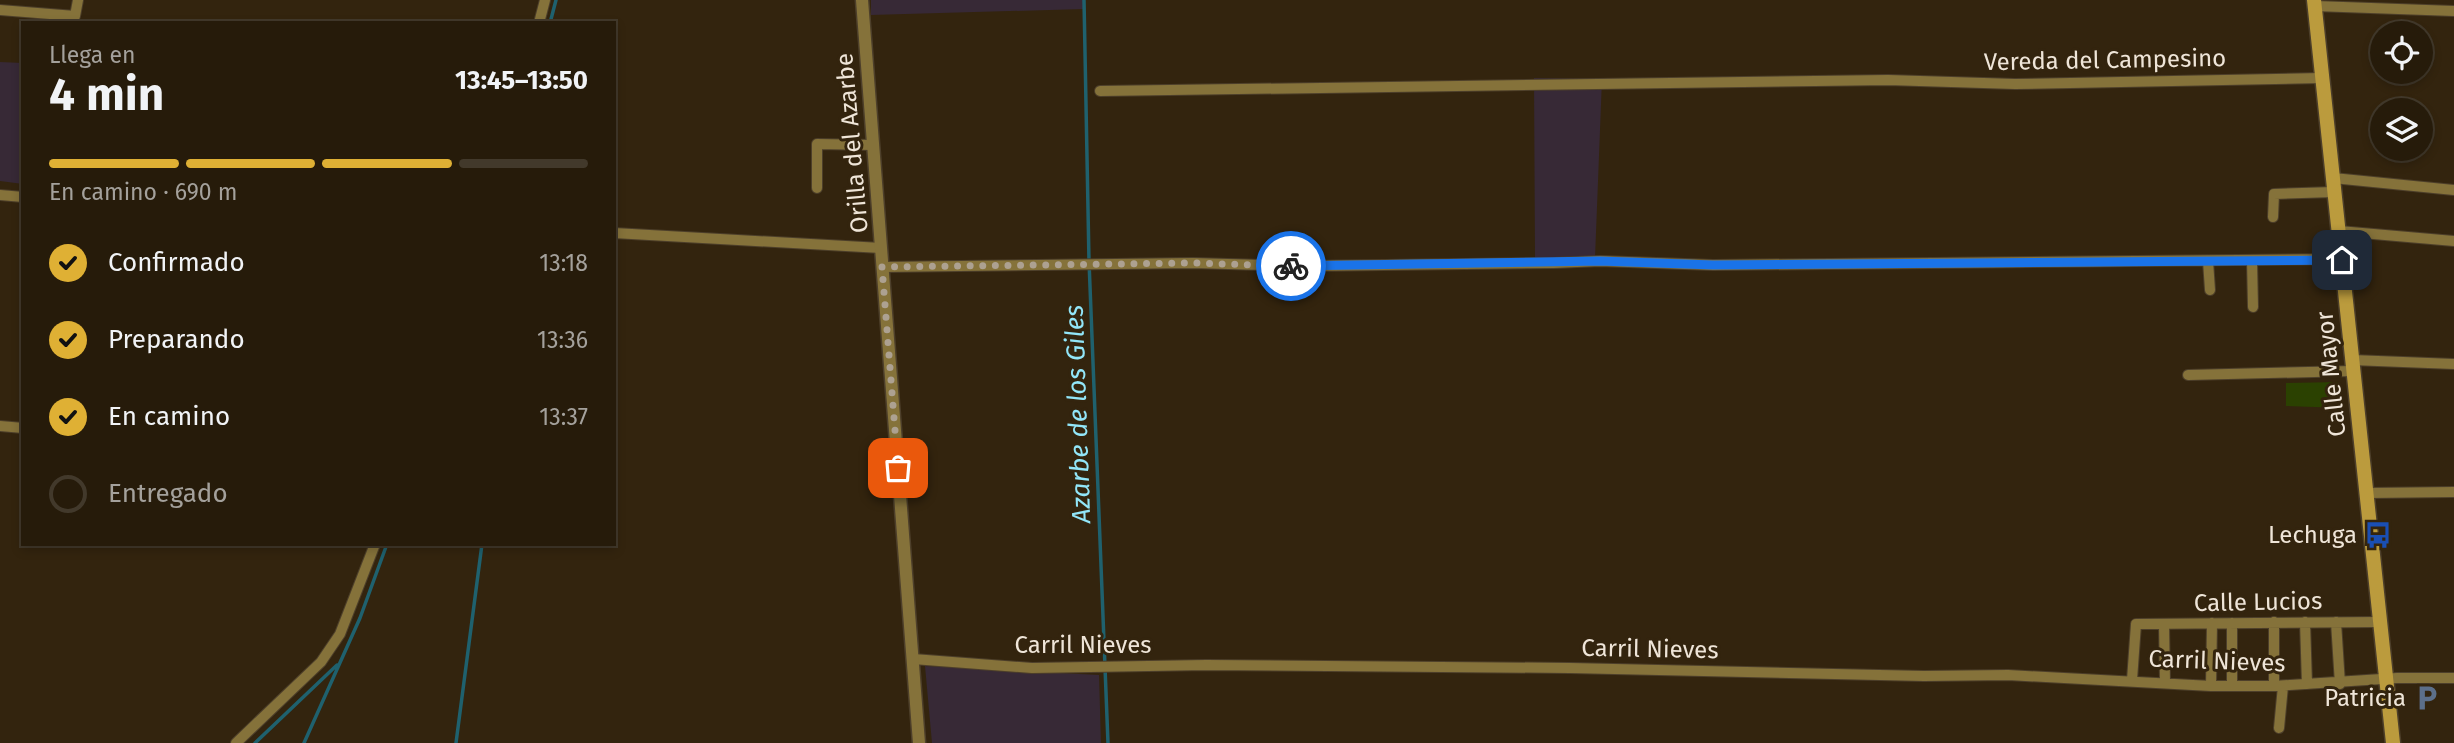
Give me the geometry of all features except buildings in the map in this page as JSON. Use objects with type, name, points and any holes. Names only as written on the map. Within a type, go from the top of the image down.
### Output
[{"type":"main road","name":"Calle Mayor","points":[[2315,3],[2393,743]]},
{"type":"street","points":[[0,10],[75,16],[78,0]]},
{"type":"street","points":[[540,21],[545,0]]},
{"type":"street","name":"Orilla del Azarbe","points":[[862,0],[919,743]]},
{"type":"street","points":[[2315,3],[2454,11]]},
{"type":"street","name":"Vereda del Campesino","points":[[1100,91],[1888,80],[2015,84],[2322,78]]},
{"type":"street","points":[[817,188],[817,144],[873,145]]},
{"type":"street","points":[[2273,217],[2274,194],[2334,185],[2454,190]]},
{"type":"street","points":[[0,195],[21,197]]},
{"type":"street","points":[[2339,231],[2454,241]]},
{"type":"street","points":[[616,233],[881,248]]},
{"type":"street","points":[[882,267],[1600,261],[1713,265],[2342,260]]},
{"type":"street","points":[[2208,261],[2210,290]]},
{"type":"street","points":[[2252,261],[2253,307]]},
{"type":"street","points":[[2188,376],[2353,366],[2454,364]]},
{"type":"street","points":[[0,426],[21,428]]},
{"type":"street","points":[[2367,493],[2454,492]]},
{"type":"street","points":[[236,743],[321,662],[340,634],[374,546]]},
{"type":"street","points":[[2274,622],[2279,729]]},
{"type":"street","points":[[2305,622],[2307,684]]},
{"type":"street","points":[[2336,622],[2340,684]]},
{"type":"street","name":"Calle Lucios","points":[[2132,680],[2136,624],[2380,622]]},
{"type":"street","points":[[2211,686],[2212,623]]},
{"type":"street","points":[[2232,623],[2232,686]]},
{"type":"street","points":[[2164,624],[2165,682]]},
{"type":"street","name":"Carril Nieves","points":[[913,659],[1032,668],[1206,665],[2008,675],[2211,686],[2340,684],[2454,678]]},
{"type":"shaded area","points":[[871,0],[1084,0],[1084,9],[871,15]]},
{"type":"shaded area","points":[[0,62],[21,63],[21,184],[0,181]]},
{"type":"shaded area","points":[[1534,78],[1602,79],[1595,258],[1535,258]]},
{"type":"shaded area","points":[[925,666],[1099,675],[1101,743],[932,743]]},
{"type":"green space","points":[[2340,382],[2342,408],[2286,406],[2286,383]]},
{"type":"waterway","points":[[551,21],[556,0]]},
{"type":"waterway","name":"Azarbe de los Giles","points":[[1084,0],[1089,261],[1108,743]]},
{"type":"waterway","points":[[304,743],[360,618],[386,546]]},
{"type":"waterway","points":[[456,743],[482,546]]},
{"type":"waterway","points":[[255,743],[337,665]]},
{"type":"way so far","points":[[898,468],[882,267],[1193,263],[1291,266]]},
{"type":"place","name":"Lechuga","points":[[2378,535]]},
{"type":"place","name":"Patricia","points":[[2427,698]]},
{"type":"route","points":[[1291,266],[1554,264],[1600,261],[1713,265],[2342,260]]}]
